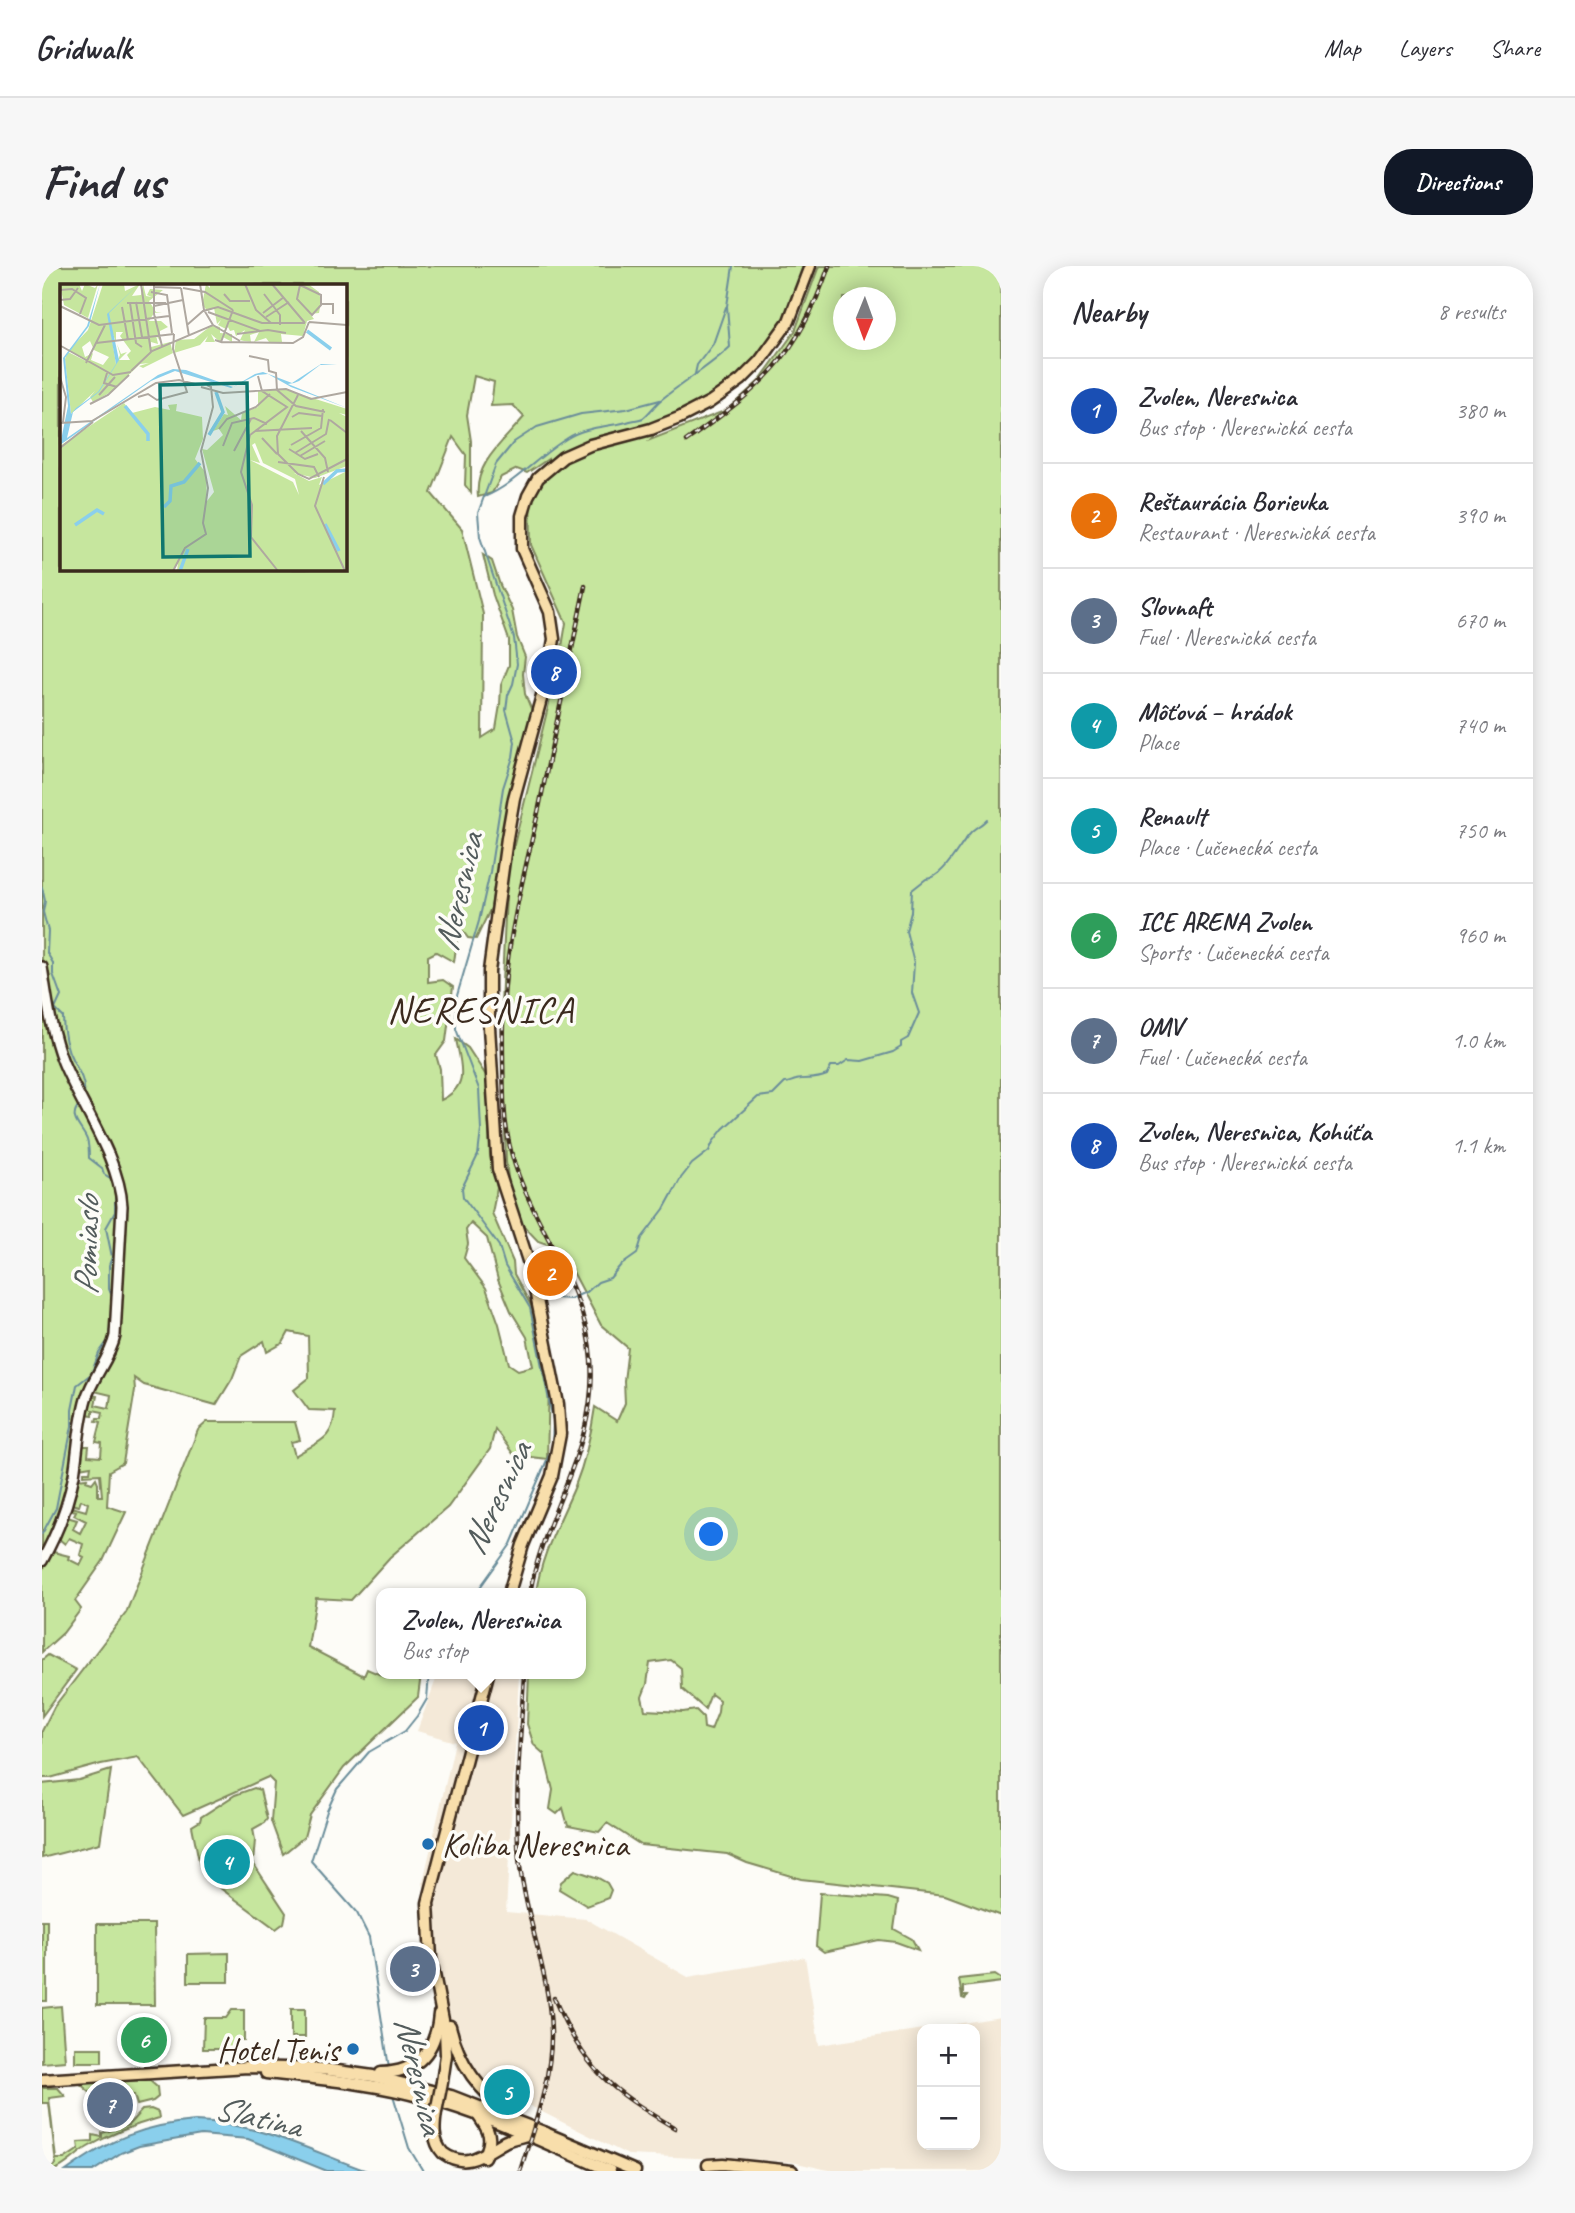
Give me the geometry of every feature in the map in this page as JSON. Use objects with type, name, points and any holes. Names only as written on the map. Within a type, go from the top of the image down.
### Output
[{"type":"main road","points":[[511,1588],[526,1538],[554,1468],[559,1434],[558,1404],[531,1269],[498,1169],[489,1027],[489,971],[507,838],[514,798],[553,647],[554,630],[550,612],[522,549],[521,523],[524,506],[538,478],[563,457],[590,445],[651,429],[680,418],[710,402],[741,380],[771,348],[789,321],[810,266]]},
{"type":"main road","points":[[487,1679],[428,1903],[431,1959],[446,2042],[435,2139],[444,2154],[455,2161],[465,2163],[484,2157],[506,2141],[527,2135]]},
{"type":"main road","points":[[399,2082],[431,2047],[436,2034],[440,1999]]},
{"type":"main road","points":[[440,1999],[458,2051],[474,2080],[497,2103],[546,2133]]},
{"type":"main road","points":[[42,2080],[229,2069],[312,2068],[399,2082],[469,2102],[635,2171]]},
{"type":"main road","points":[[229,2069],[380,2079]]},
{"type":"main road","points":[[399,2082],[610,2171]]},
{"type":"main road","points":[[477,2114],[488,2128],[491,2137],[484,2157]]},
{"type":"main road","points":[[709,2168],[723,2164],[792,2171]]},
{"type":"street","points":[[42,967],[54,1037],[115,1171],[122,1206],[116,1336],[86,1400],[67,1503],[56,1535],[42,1561]]},
{"type":"shaded area","points":[[436,1679],[519,1679],[506,1912],[586,1919],[688,1977],[805,1957],[819,2045],[917,2030],[917,2150],[980,2150],[980,2024],[956,2024],[1001,2017],[1001,2169],[833,2171],[792,2162],[628,2155],[456,2069],[423,1882],[455,1742],[417,1731]]},
{"type":"green space","points":[[42,266],[806,266],[772,348],[720,392],[668,418],[650,440],[727,410],[759,381],[795,331],[819,266],[1001,266],[1001,1916],[945,1895],[801,1879],[747,1863],[727,1854],[641,1845],[607,1823],[599,1832],[568,1826],[563,1808],[557,1814],[550,1809],[553,1790],[544,1754],[534,1745],[527,1724],[529,1679],[586,1679],[586,1588],[537,1588],[538,1579],[582,1467],[595,1407],[617,1421],[625,1403],[624,1381],[628,1348],[601,1325],[561,1249],[538,1241],[519,1221],[510,1193],[506,1162],[501,1005],[507,873],[560,659],[566,623],[531,545],[530,492],[549,472],[548,459],[527,473],[517,469],[501,477],[492,493],[478,497],[478,485],[486,463],[524,417],[513,405],[491,406],[494,382],[474,376],[467,415],[471,441],[471,493],[465,485],[466,455],[453,437],[431,493],[462,529],[483,614],[482,738],[496,729],[501,685],[509,665],[509,640],[493,595],[483,555],[492,561],[512,610],[517,637],[525,657],[525,694],[532,711],[510,791],[491,908],[476,939],[468,938],[459,926],[454,962],[436,952],[428,956],[428,982],[443,980],[453,987],[446,1041],[436,1055],[440,1069],[441,1100],[460,1082],[461,1066],[456,1039],[468,1048],[487,1077],[490,1156],[497,1188],[492,1213],[513,1262],[514,1274],[535,1313],[549,1385],[547,1459],[514,1455],[495,1429],[490,1449],[448,1507],[390,1557],[351,1600],[316,1598],[308,1647],[364,1676],[367,1669],[376,1673],[376,1679],[420,1679],[418,1697],[344,1768],[310,1815],[304,1837],[283,1854],[271,1821],[274,1783],[268,1777],[183,1815],[138,1757],[42,1778],[42,1731],[54,1707],[126,1613],[198,1430],[207,1422],[295,1422],[300,1440],[291,1442],[295,1456],[328,1434],[335,1411],[309,1410],[294,1390],[309,1378],[308,1336],[289,1332],[283,1343],[267,1352],[264,1341],[241,1356],[232,1379],[216,1405],[144,1385],[134,1378],[135,1390],[123,1463],[109,1471],[107,1506],[126,1512],[103,1561],[75,1601],[81,1609],[63,1633],[42,1652],[42,1570],[53,1552],[69,1556],[68,1559],[80,1565],[84,1557],[80,1555],[83,1544],[69,1538],[65,1544],[59,1539],[67,1517],[77,1520],[73,1529],[80,1533],[86,1521],[74,1515],[76,1511],[72,1510],[72,1507],[86,1511],[88,1503],[81,1500],[79,1506],[71,1504],[77,1479],[87,1478],[86,1481],[92,1483],[96,1478],[98,1496],[102,1496],[100,1474],[84,1475],[84,1472],[90,1472],[91,1466],[79,1468],[82,1446],[89,1446],[88,1456],[101,1457],[102,1443],[96,1442],[101,1422],[96,1421],[97,1418],[102,1418],[103,1412],[93,1410],[93,1415],[86,1414],[91,1395],[97,1396],[95,1405],[109,1408],[111,1395],[94,1391],[93,1377],[68,1485],[42,1556]],"holes":[[[471,1223],[487,1238],[498,1280],[511,1311],[527,1337],[533,1366],[518,1370],[509,1364],[486,1288],[464,1258],[468,1244],[466,1230]],[[671,1660],[681,1668],[682,1689],[705,1709],[711,1694],[719,1700],[718,1712],[711,1730],[704,1728],[703,1717],[696,1710],[645,1710],[642,1697],[650,1663]]]},
{"type":"green space","points":[[48,1655],[76,1670],[42,1716],[42,1660]]},
{"type":"green space","points":[[111,1770],[100,1843],[42,1858],[42,1784],[79,1780]]},
{"type":"green space","points":[[254,1788],[260,1790],[267,1819],[253,1829],[253,1863],[286,1913],[284,1923],[276,1929],[216,1885],[200,1866],[192,1826],[235,1795]]},
{"type":"green space","points":[[575,1870],[607,1883],[611,1890],[608,1898],[587,1906],[559,1889],[561,1882]]},
{"type":"green space","points":[[820,1893],[898,1901],[894,1929],[912,1939],[918,1950],[896,1942],[879,1940],[824,1952],[816,1946]]},
{"type":"green space","points":[[42,1920],[47,1920],[47,2001],[42,2001]]},
{"type":"green space","points":[[97,1924],[154,1924],[155,2005],[97,2005]]},
{"type":"green space","points":[[229,1953],[229,1982],[188,1982],[188,1954]]},
{"type":"green space","points":[[995,1975],[1001,1982],[963,1987],[963,1996],[967,1996],[962,1998],[959,1979]]},
{"type":"green space","points":[[61,2006],[65,2061],[42,2063],[42,2008]]},
{"type":"green space","points":[[291,2009],[305,2009],[305,2037],[291,2037]]},
{"type":"green space","points":[[232,2010],[244,2010],[244,2040],[236,2040],[231,2049],[203,2049],[204,2018],[226,2018]]},
{"type":"green space","points":[[75,2048],[102,2048],[102,2062],[75,2062]]},
{"type":"green space","points":[[149,2080],[157,2087],[158,2097],[137,2105],[134,2095],[113,2092],[112,2095],[93,2095],[79,2083]]},
{"type":"green space","points":[[42,2088],[58,2088],[65,2096],[49,2098],[56,2159],[64,2159],[79,2149],[78,2142],[93,2141],[93,2135],[102,2137],[102,2133],[128,2125],[142,2110],[151,2109],[158,2112],[159,2118],[105,2138],[83,2150],[63,2166],[46,2171],[56,2164],[49,2103],[42,2103]]},
{"type":"water","points":[[195,2121],[262,2132],[367,2171],[327,2171],[248,2139],[201,2135],[139,2146],[121,2153],[93,2171],[66,2171],[97,2151],[142,2130]]},
{"type":"waterway","name":"Neresnica","points":[[484,497],[506,485],[573,435],[643,418],[659,401],[730,347],[727,306],[733,266]]},
{"type":"waterway","name":"Neresnica","points":[[695,374],[697,365],[713,344],[726,307]]},
{"type":"waterway","name":"Neresnica","points":[[480,1588],[511,1544],[552,1447],[553,1420],[530,1308],[505,1266],[499,1246],[463,1197],[462,1188],[478,1155],[481,1130],[479,1089],[456,1029],[456,999],[479,921],[490,872],[503,788],[513,757],[515,742],[506,710],[517,664],[514,638],[480,537],[478,513],[496,464],[514,442],[537,427],[581,414],[626,409],[660,400]]},
{"type":"waterway","points":[[540,1297],[570,1299],[610,1278],[620,1266],[637,1254],[642,1238],[664,1209],[681,1178],[692,1164],[709,1151],[723,1129],[758,1097],[773,1095],[785,1083],[827,1075],[831,1066],[839,1066],[848,1060],[862,1061],[901,1047],[901,1042],[908,1038],[919,1013],[912,993],[914,963],[906,931],[911,912],[912,890],[926,879],[939,874],[970,833],[987,819]]},
{"type":"waterway","name":"Pomiaslo","points":[[42,887],[45,901],[43,912],[48,931],[47,953],[53,963],[53,974],[61,996],[55,1009],[63,1017],[64,1034],[82,1078],[84,1097]]},
{"type":"waterway","name":"Pomiaslo","points":[[42,1534],[56,1508],[77,1385],[91,1374],[99,1353],[109,1339],[112,1296],[109,1289],[109,1265],[112,1257],[106,1228],[115,1212],[115,1185],[102,1168],[89,1158],[87,1140],[75,1119],[79,1105]]},
{"type":"waterway","name":"Neresnica","points":[[389,2068],[369,1937],[357,1913],[311,1861],[337,1789],[369,1752],[405,1731],[427,1699],[429,1679]]},
{"type":"waterway","name":"Neresnica","points":[[393,2095],[409,2148],[423,2171]]},
{"type":"railway","points":[[686,441],[757,386],[774,367],[804,324],[829,266]]},
{"type":"railway","points":[[531,1588],[546,1534],[586,1422],[591,1392],[591,1360],[588,1336],[574,1291],[532,1206],[512,1154],[504,1102],[503,1006],[516,910],[585,586]]},
{"type":"railway","points":[[520,2171],[545,2085],[551,2050],[550,2010],[519,1859],[518,1790],[524,1679]]},
{"type":"railway","points":[[554,1998],[577,2043],[601,2075],[616,2089],[675,2128]]},
{"type":"place","name":"Zvolen, Neresnica, Kohúťa","points":[[554,672]]},
{"type":"place","name":"Reštaurácia Borievka","points":[[550,1273]]},
{"type":"place","name":"Zvolen, Neresnica","points":[[481,1728]]},
{"type":"place","name":"Koliba Neresnica","points":[[428,1844]]},
{"type":"place","name":"Môťová – hrádok","points":[[227,1862]]},
{"type":"place","name":"Slovnaft","points":[[413,1969]]},
{"type":"place","name":"ICE ARENA Zvolen","points":[[144,2040]]},
{"type":"place","name":"Hotel Tenis","points":[[353,2049]]},
{"type":"place","name":"Renault","points":[[507,2092]]},
{"type":"place","name":"OMV","points":[[110,2105]]},
{"type":"district","name":"NERESNICA","points":[[481,1009]]},
{"type":"water label","name":"Slatina","points":[[258,2116]]}]
